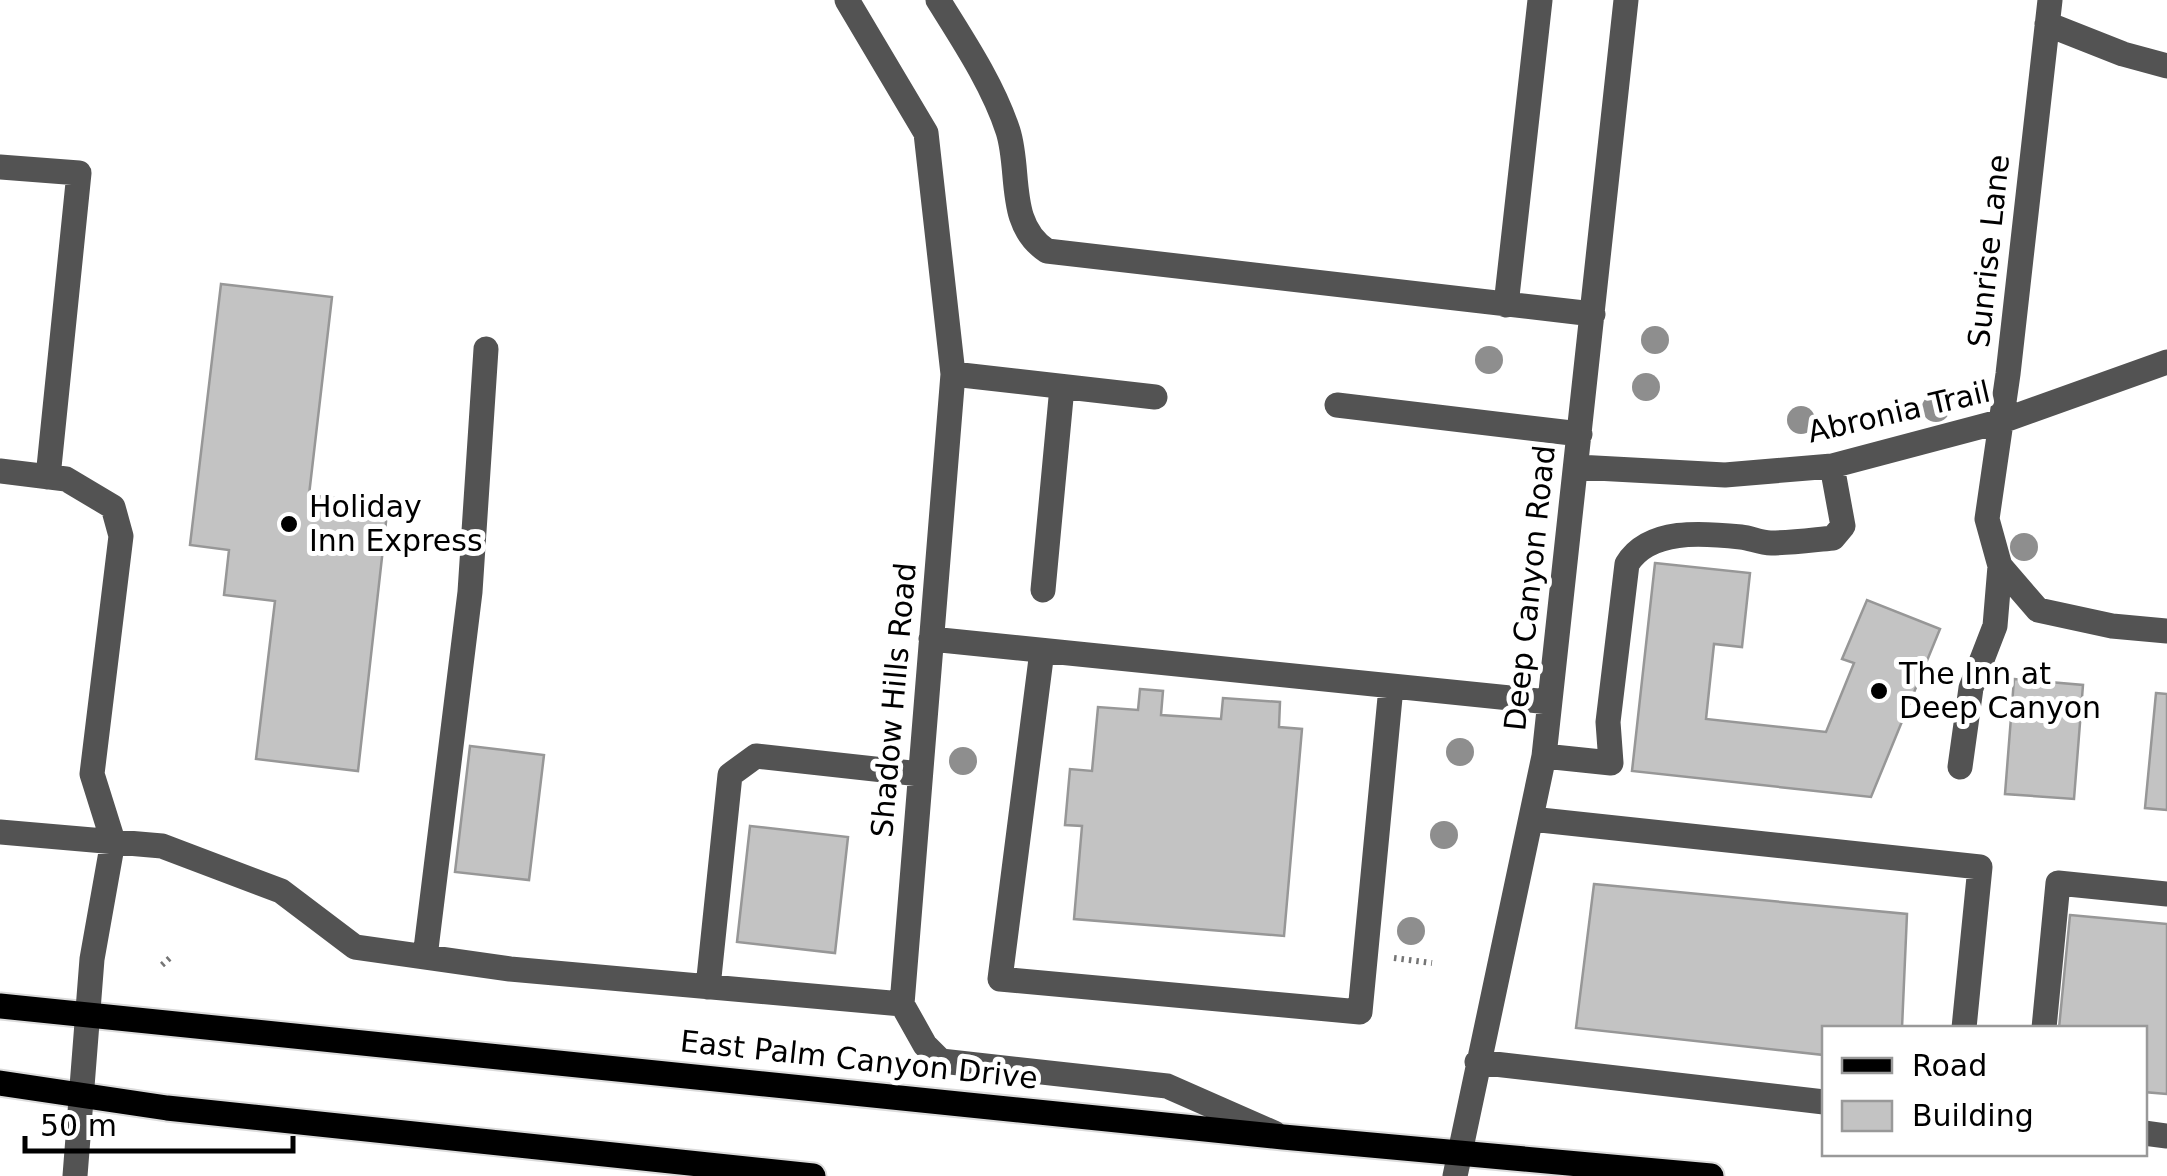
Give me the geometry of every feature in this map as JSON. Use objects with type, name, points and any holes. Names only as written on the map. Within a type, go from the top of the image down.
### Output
[{"type":"main road","name":"East Palm Canyon Drive","points":[[0,1006],[1283,1137],[1459,1165],[1712,1176]]},
{"type":"main road","points":[[0,1083],[186,1110],[813,1176]]},
{"type":"street","name":"Shadow Hills Road","points":[[848,0],[926,134],[953,374],[902,1004]]},
{"type":"street","points":[[938,0],[967,48],[1008,132],[1022,223],[1031,241],[1047,251],[1593,314]]},
{"type":"street","points":[[1506,305],[1540,0]]},
{"type":"street","name":"Deep Canyon Road","points":[[1459,1165],[1477,1062],[1544,756],[1626,0]]},
{"type":"street","points":[[2048,12],[2123,54],[2167,66]]},
{"type":"street","name":"Sunrise Lane","points":[[2000,566],[1987,519],[2002,421],[2048,12]]},
{"type":"street","points":[[0,167],[80,173],[48,476]]},
{"type":"street","points":[[426,957],[470,592],[486,349]]},
{"type":"street","name":"Abronia Trail","points":[[1576,467],[1725,475],[1832,466],[2002,421],[2167,362]]},
{"type":"street","points":[[953,374],[1156,397]]},
{"type":"street","points":[[1044,590],[1062,386]]},
{"type":"street","points":[[1337,405],[1580,434]]},
{"type":"street","points":[[1544,756],[1611,763],[1608,722],[1628,564],[1636,549],[1658,538],[1689,536],[1745,537],[1766,544],[1833,538],[1844,526],[1832,466]]},
{"type":"street","points":[[0,471],[66,478],[113,507],[121,536],[92,774],[114,841],[92,960],[75,1176]]},
{"type":"street","points":[[2000,566],[2038,610],[2112,626],[2167,630]]},
{"type":"street","points":[[1960,767],[1971,688],[1995,626],[2000,566]]},
{"type":"street","points":[[932,639],[1549,702]]},
{"type":"street","points":[[1042,651],[1000,979],[1360,1012],[1390,687]]},
{"type":"street","points":[[708,987],[730,775],[756,756],[920,774]]},
{"type":"street","points":[[1530,819],[1980,867],[1964,1026]]},
{"type":"street","points":[[0,832],[162,846],[281,892],[355,947],[708,987],[902,1004],[925,1045],[941,1061],[1168,1086],[1283,1137]]},
{"type":"street","points":[[2044,1026],[2058,883],[2167,894]]},
{"type":"street","points":[[1477,1062],[1822,1102]]},
{"type":"path","points":[[162,965],[171,956]]},
{"type":"building","name":"Holiday Inn Express","points":[[221,284],[332,297],[309,495],[388,504],[358,771],[256,759],[275,601],[224,595],[229,550],[190,545]]},
{"type":"building","name":"The Inn at Deep Canyon","points":[[1655,563],[1750,573],[1742,647],[1714,644],[1706,719],[1826,732],[1854,663],[1842,659],[1867,600],[1940,629],[1871,797],[1632,771]]},
{"type":"building","points":[[2014,679],[2083,685],[2074,799],[2005,794]]},
{"type":"building","points":[[1140,689],[1163,691],[1161,715],[1221,719],[1223,698],[1280,702],[1279,727],[1302,729],[1284,936],[1074,919],[1082,826],[1065,825],[1070,769],[1092,771],[1098,707],[1138,710]]},
{"type":"building","points":[[2156,693],[2167,694],[2167,810],[2145,808]]},
{"type":"building","points":[[470,746],[544,755],[529,880],[455,872]]},
{"type":"building","points":[[750,826],[848,837],[835,953],[737,942]]},
{"type":"building","points":[[1594,884],[1907,914],[1902,1026],[1822,1026],[1822,1055],[1576,1028]]},
{"type":"building","points":[[2070,915],[2167,924],[2167,1094],[2147,1092],[2147,1026],[2059,1026]]},
{"type":"place","name":"Holiday Inn Express","points":[[289,524]]},
{"type":"place","name":"The Inn at Deep Canyon","points":[[1879,691]]}]
